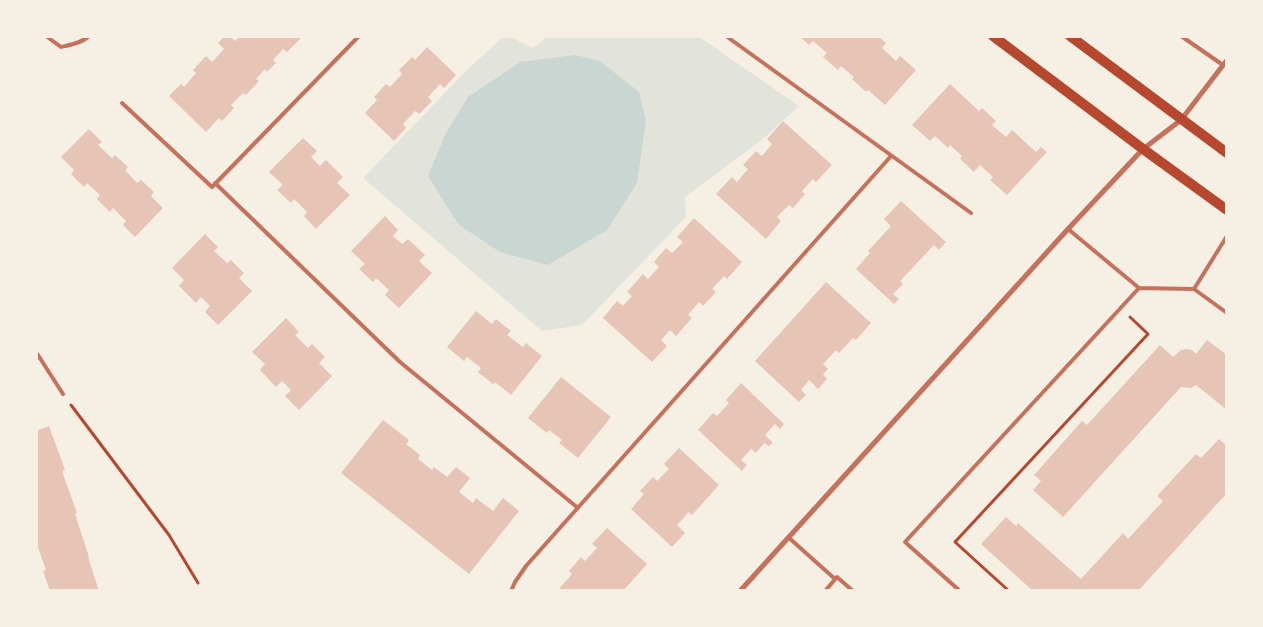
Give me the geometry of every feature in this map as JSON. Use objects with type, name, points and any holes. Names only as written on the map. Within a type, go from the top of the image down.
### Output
[{"type":"main road","points":[[993,36],[1227,210]]},
{"type":"main road","points":[[1070,36],[1227,153]]},
{"type":"street","points":[[740,591],[1068,229],[1143,149],[1181,120],[1227,60]]},
{"type":"lane","points":[[46,36],[61,47],[79,42],[89,36]]},
{"type":"lane","points":[[122,103],[212,186],[359,36]]},
{"type":"lane","points":[[727,36],[971,213]]},
{"type":"lane","points":[[1180,36],[1223,65]]},
{"type":"lane","points":[[511,591],[526,566],[891,156]]},
{"type":"lane","points":[[216,183],[400,362],[578,508]]},
{"type":"lane","points":[[1068,229],[1139,288],[1194,289],[1227,313]]},
{"type":"lane","points":[[1194,289],[1227,236]]},
{"type":"lane","points":[[960,591],[905,542],[1139,288]]},
{"type":"lane","points":[[36,352],[63,394]]},
{"type":"lane","points":[[788,537],[835,579]]},
{"type":"lane","points":[[825,591],[838,577],[853,591]]},
{"type":"path","points":[[1009,591],[955,542],[1148,334],[1120,308]]},
{"type":"path","points":[[63,394],[169,535],[198,583]]},
{"type":"shaded area","points":[[504,36],[509,36],[533,48],[548,36],[698,36],[799,106],[764,138],[685,197],[686,217],[582,325],[542,331],[363,178],[464,73]]},
{"type":"shaded area","points":[[575,55],[600,61],[639,92],[646,121],[637,183],[607,230],[548,265],[500,252],[458,224],[428,176],[446,133],[468,97],[520,62]]},
{"type":"building","points":[[225,36],[230,36],[235,41],[240,36],[299,36],[301,38],[287,52],[283,49],[273,60],[276,63],[267,72],[265,69],[256,79],[259,81],[246,95],[243,93],[231,105],[234,108],[222,121],[219,118],[206,132],[169,96],[181,84],[184,87],[196,73],[193,70],[206,56],[212,62],[224,49],[218,43]]},
{"type":"building","points":[[799,36],[878,36],[886,43],[882,48],[896,61],[900,56],[916,70],[885,105],[868,90],[866,92],[852,79],[854,77],[841,66],[838,70],[823,57],[827,53],[813,41],[809,45]]},
{"type":"building","points":[[427,47],[456,75],[444,88],[440,84],[428,97],[432,101],[419,114],[415,111],[403,124],[406,128],[394,141],[365,113],[377,100],[374,97],[386,84],[390,87],[402,74],[399,70],[412,57],[415,60]]},
{"type":"building","points":[[950,84],[979,111],[982,108],[996,121],[992,125],[1006,137],[1012,130],[1036,152],[1041,147],[1047,152],[1007,195],[990,180],[993,177],[980,165],[974,172],[960,159],[962,156],[950,145],[948,148],[935,136],[930,141],[912,125]]},
{"type":"building","points":[[783,121],[832,165],[816,182],[813,179],[802,191],[805,194],[793,208],[789,205],[777,217],[781,221],[766,239],[716,194],[732,177],[737,182],[748,169],[743,165],[756,151],[762,156],[772,144],[767,139]]},
{"type":"building","points":[[89,129],[102,142],[98,145],[112,158],[115,155],[128,167],[125,170],[137,183],[141,180],[154,192],[151,196],[163,208],[135,237],[123,225],[126,221],[113,208],[110,212],[97,199],[100,195],[87,183],[84,187],[71,174],[74,170],[61,157]]},
{"type":"building","points":[[303,138],[317,151],[311,157],[320,166],[326,160],[343,177],[337,183],[350,195],[316,229],[304,216],[307,212],[294,199],[291,203],[277,190],[283,185],[269,172]]},
{"type":"building","points":[[901,201],[946,242],[939,250],[934,245],[900,281],[903,284],[893,294],[899,299],[894,304],[856,269],[870,253],[868,251],[891,226],[884,219]]},
{"type":"building","points":[[385,216],[398,230],[393,236],[402,244],[408,239],[425,255],[419,261],[432,273],[399,308],[385,295],[389,290],[376,278],[373,282],[359,269],[365,264],[351,251]]},
{"type":"building","points":[[694,218],[742,262],[727,279],[724,276],[712,289],[716,292],[703,306],[699,302],[688,315],[692,318],[676,336],[670,330],[661,340],[667,346],[652,362],[603,318],[617,301],[623,306],[632,296],[627,292],[643,274],[648,279],[659,267],[654,262],[666,248],[672,253],[683,242],[677,237]]},
{"type":"building","points":[[205,234],[218,247],[214,251],[227,263],[231,260],[244,273],[239,278],[252,291],[218,325],[205,312],[210,306],[201,297],[196,303],[179,286],[184,280],[172,268]]},
{"type":"building","points":[[826,282],[871,323],[856,340],[853,338],[839,353],[836,350],[823,364],[828,369],[823,374],[827,379],[818,389],[809,380],[801,390],[806,395],[799,402],[755,361]]},
{"type":"building","points":[[476,311],[492,324],[496,319],[511,331],[507,335],[523,347],[526,343],[542,356],[511,395],[495,382],[493,384],[478,372],[481,368],[467,357],[464,361],[447,347]]},
{"type":"building","points":[[286,318],[299,332],[295,335],[308,348],[312,344],[325,357],[319,363],[332,376],[299,410],[285,396],[291,390],[282,381],[276,387],[260,370],[265,364],[252,352]]},
{"type":"building","points":[[1207,340],[1227,355],[1227,410],[1196,385],[1191,388],[1181,387],[1063,517],[1033,490],[1041,481],[1034,475],[1082,421],[1087,425],[1160,345],[1173,357],[1181,350],[1187,349],[1192,350],[1196,354]]},
{"type":"building","points":[[561,377],[611,417],[578,458],[559,443],[562,440],[549,430],[547,433],[528,418]]},
{"type":"building","points":[[741,383],[784,424],[780,429],[775,424],[765,435],[773,443],[769,446],[764,443],[756,453],[751,449],[741,460],[747,465],[742,471],[698,430],[713,413],[717,416],[729,403],[726,400]]},
{"type":"building","points":[[383,420],[409,440],[406,444],[420,455],[418,459],[432,470],[434,467],[447,477],[456,467],[470,478],[459,492],[473,503],[476,498],[493,511],[503,498],[519,511],[469,574],[341,473]]},
{"type":"building","points":[[49,426],[65,470],[62,471],[77,513],[75,514],[99,591],[50,591],[43,571],[46,570],[36,542],[36,431]]},
{"type":"building","points":[[1219,439],[1227,446],[1227,493],[1138,591],[1033,591],[981,544],[1006,517],[1016,526],[1018,523],[1081,579],[1123,533],[1128,539],[1163,501],[1157,496],[1196,454],[1201,458]]},
{"type":"building","points":[[679,448],[719,485],[692,515],[689,512],[677,525],[685,533],[672,547],[631,509],[644,494],[640,491],[653,477],[657,481],[669,469],[664,464]]},
{"type":"building","points":[[607,528],[647,564],[623,591],[561,591],[559,589],[572,574],[569,571],[581,557],[585,561],[597,548],[592,544]]}]
